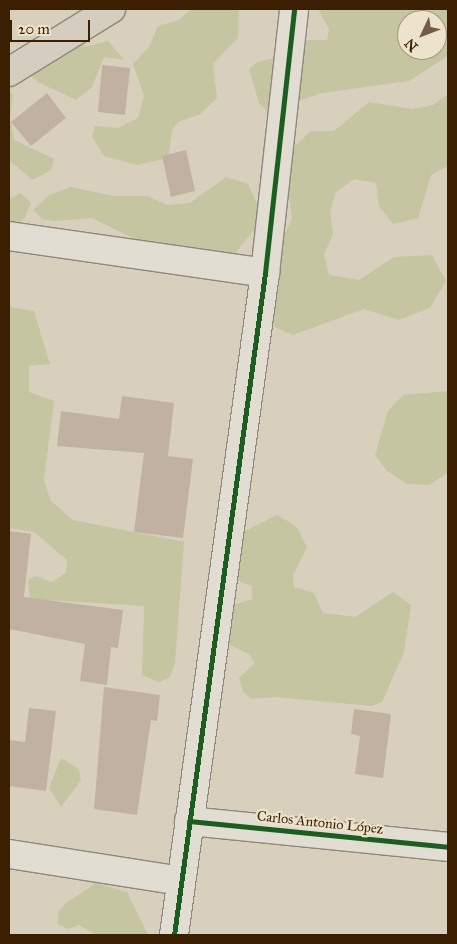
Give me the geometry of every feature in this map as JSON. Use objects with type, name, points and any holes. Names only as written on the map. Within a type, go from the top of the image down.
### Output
[{"type":"main road","points":[[9,72],[111,9]]},
{"type":"street","points":[[174,935],[265,273],[294,9]]},
{"type":"street","points":[[9,236],[265,273]]},
{"type":"street","name":"Carlos Antonio López","points":[[189,821],[448,847]]},
{"type":"street","points":[[9,854],[181,881]]},
{"type":"green space","points":[[191,9],[239,9],[238,38],[213,64],[217,98],[200,114],[178,122],[172,131],[169,154],[160,160],[137,165],[104,156],[92,137],[95,126],[118,128],[138,118],[144,96],[133,64],[149,47],[158,26],[179,20]]},
{"type":"green space","points":[[318,9],[448,9],[447,57],[447,10],[397,10],[397,60],[442,60],[409,81],[322,93],[267,111],[259,103],[249,69],[257,62],[279,57],[292,40],[327,40],[329,29]]},
{"type":"green space","points":[[76,41],[86,47],[108,41],[124,60],[104,57],[92,87],[76,100],[40,83],[31,76],[30,66]]},
{"type":"green space","points":[[9,91],[13,95],[10,117],[14,140],[54,159],[51,170],[32,180],[9,160]]},
{"type":"green space","points":[[448,94],[448,166],[431,175],[418,218],[393,224],[379,206],[376,183],[354,179],[336,192],[330,212],[333,234],[324,254],[329,275],[359,280],[394,257],[432,255],[446,281],[430,308],[398,320],[364,309],[293,335],[272,326],[268,306],[273,259],[292,219],[286,170],[294,147],[311,131],[334,131],[369,102],[412,109],[433,105]]},
{"type":"green space","points":[[226,177],[248,184],[257,203],[258,225],[234,255],[145,244],[92,218],[54,221],[42,219],[33,210],[49,195],[71,187],[114,196],[147,196],[168,205],[190,203]]},
{"type":"green space","points":[[20,193],[31,203],[24,219],[9,227],[9,200]]},
{"type":"green space","points":[[9,307],[34,311],[50,364],[29,366],[29,392],[54,401],[44,480],[51,501],[73,520],[184,542],[175,663],[170,677],[159,682],[142,675],[144,606],[30,599],[28,580],[35,576],[52,582],[66,573],[67,560],[34,532],[9,528]]},
{"type":"green space","points":[[448,391],[448,473],[429,485],[407,484],[387,471],[375,455],[388,411],[403,395]]},
{"type":"green space","points":[[277,515],[296,526],[307,547],[293,576],[294,587],[314,593],[323,613],[355,617],[393,592],[411,605],[404,652],[382,702],[372,706],[275,697],[252,699],[243,692],[239,678],[255,663],[249,654],[227,644],[220,609],[252,599],[252,586],[233,579],[235,536]]},
{"type":"green space","points":[[61,758],[79,769],[81,780],[61,807],[49,788]]},
{"type":"green space","points":[[96,883],[127,892],[148,935],[96,935],[79,925],[68,929],[58,924],[58,912],[66,903]]},
{"type":"building","points":[[102,65],[130,68],[125,115],[98,112]]},
{"type":"building","points":[[47,93],[66,118],[31,146],[11,122]]},
{"type":"building","points":[[186,150],[195,191],[171,197],[162,156]]},
{"type":"building","points":[[122,396],[174,403],[168,456],[193,459],[183,538],[134,532],[144,453],[57,446],[61,411],[119,419]]},
{"type":"building","points":[[9,531],[31,534],[24,597],[123,610],[118,648],[111,647],[107,685],[80,681],[85,644],[9,629]]},
{"type":"building","points":[[104,687],[160,695],[157,721],[151,720],[137,815],[94,809]]},
{"type":"building","points":[[29,708],[56,711],[46,791],[9,786],[9,740],[25,742]]},
{"type":"building","points":[[354,709],[391,714],[383,778],[355,774],[360,736],[351,734]]},
{"type":"cycle path","points":[[174,935],[265,273],[294,9]]},
{"type":"cycle path","points":[[189,821],[448,847]]}]
